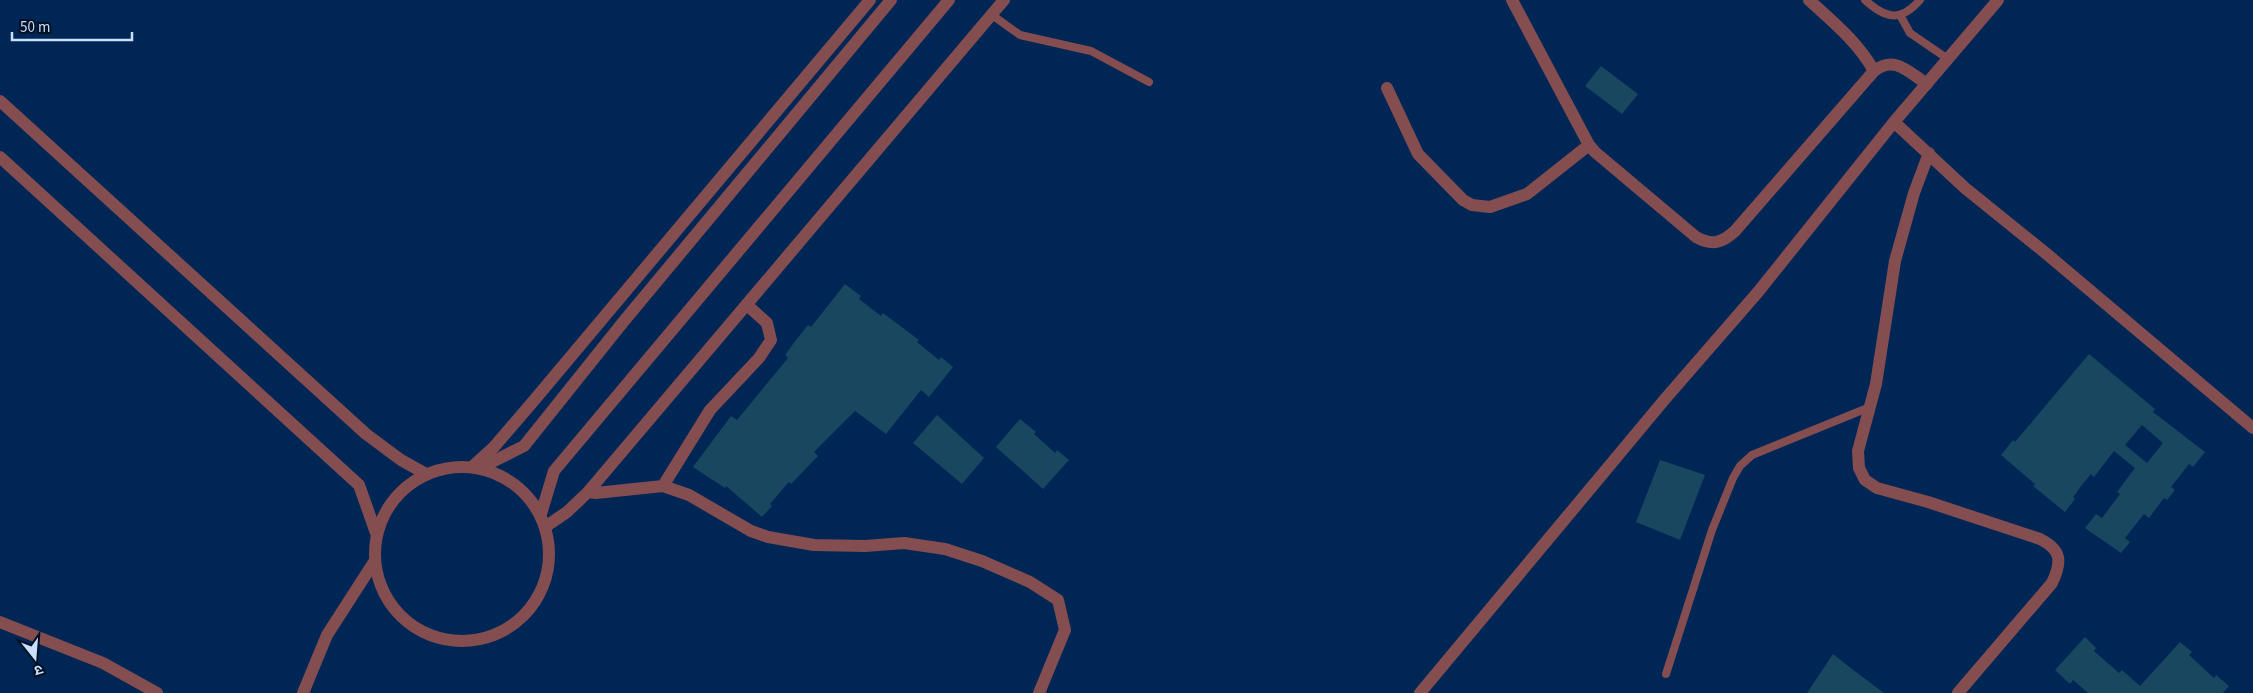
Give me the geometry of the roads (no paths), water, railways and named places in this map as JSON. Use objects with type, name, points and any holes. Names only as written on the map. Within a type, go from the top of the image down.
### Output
[{"type":"street","points":[[476,467],[870,0]]},
{"type":"street","points":[[476,467],[524,446],[891,0]]},
{"type":"street","points":[[543,520],[554,471],[949,0]]},
{"type":"street","points":[[543,520],[567,512],[588,492],[1004,0]]},
{"type":"street","points":[[1512,0],[1589,145],[1696,237],[1705,242],[1716,243],[1724,240],[1735,231],[1874,70],[1883,64],[1898,65],[1927,84]]},
{"type":"street","points":[[1809,0],[1855,42],[1864,52],[1874,70]]},
{"type":"street","points":[[1420,693],[1664,399],[1758,292],[1894,122],[1998,0]]},
{"type":"street","points":[[1387,88],[1418,154],[1463,200],[1472,205],[1490,207],[1527,194],[1589,145]]},
{"type":"street","points":[[0,101],[366,434],[401,460],[426,474]]},
{"type":"street","points":[[1894,122],[1965,188],[2056,261],[2253,428]]},
{"type":"street","points":[[1929,153],[1914,193],[1895,261],[1876,384],[1858,450],[1859,468],[1866,480],[1877,488],[1928,502],[2040,539],[2052,547],[2059,560],[2059,568],[2052,583],[1958,693]]},
{"type":"street","points":[[0,157],[359,485],[376,533]]},
{"type":"street","points":[[663,486],[710,410],[759,358],[770,340],[767,323],[747,305]]},
{"type":"street","points":[[451,467],[476,467],[493,472],[527,495],[543,520],[549,538],[550,564],[542,591],[523,618],[488,639],[471,642],[445,641],[434,638],[406,622],[379,586],[374,562],[376,533],[382,516],[407,485],[426,474],[451,467]]},
{"type":"street","points":[[588,492],[596,493],[663,486],[689,495],[751,531],[768,537],[814,545],[864,546],[904,543],[945,549],[1030,582],[1058,600],[1065,630],[1039,693]]},
{"type":"street","points":[[303,693],[327,635],[374,562]]},
{"type":"street","points":[[0,622],[103,663],[157,693]]},
{"type":"lane","points":[[1865,0],[1878,12],[1887,16],[1900,15],[1920,0]]},
{"type":"lane","points":[[992,14],[1020,35],[1091,51],[1149,82]]},
{"type":"lane","points":[[1900,15],[1910,32],[1948,59]]},
{"type":"lane","points":[[1666,674],[1712,530],[1733,478],[1740,466],[1752,455],[1870,407]]}]
